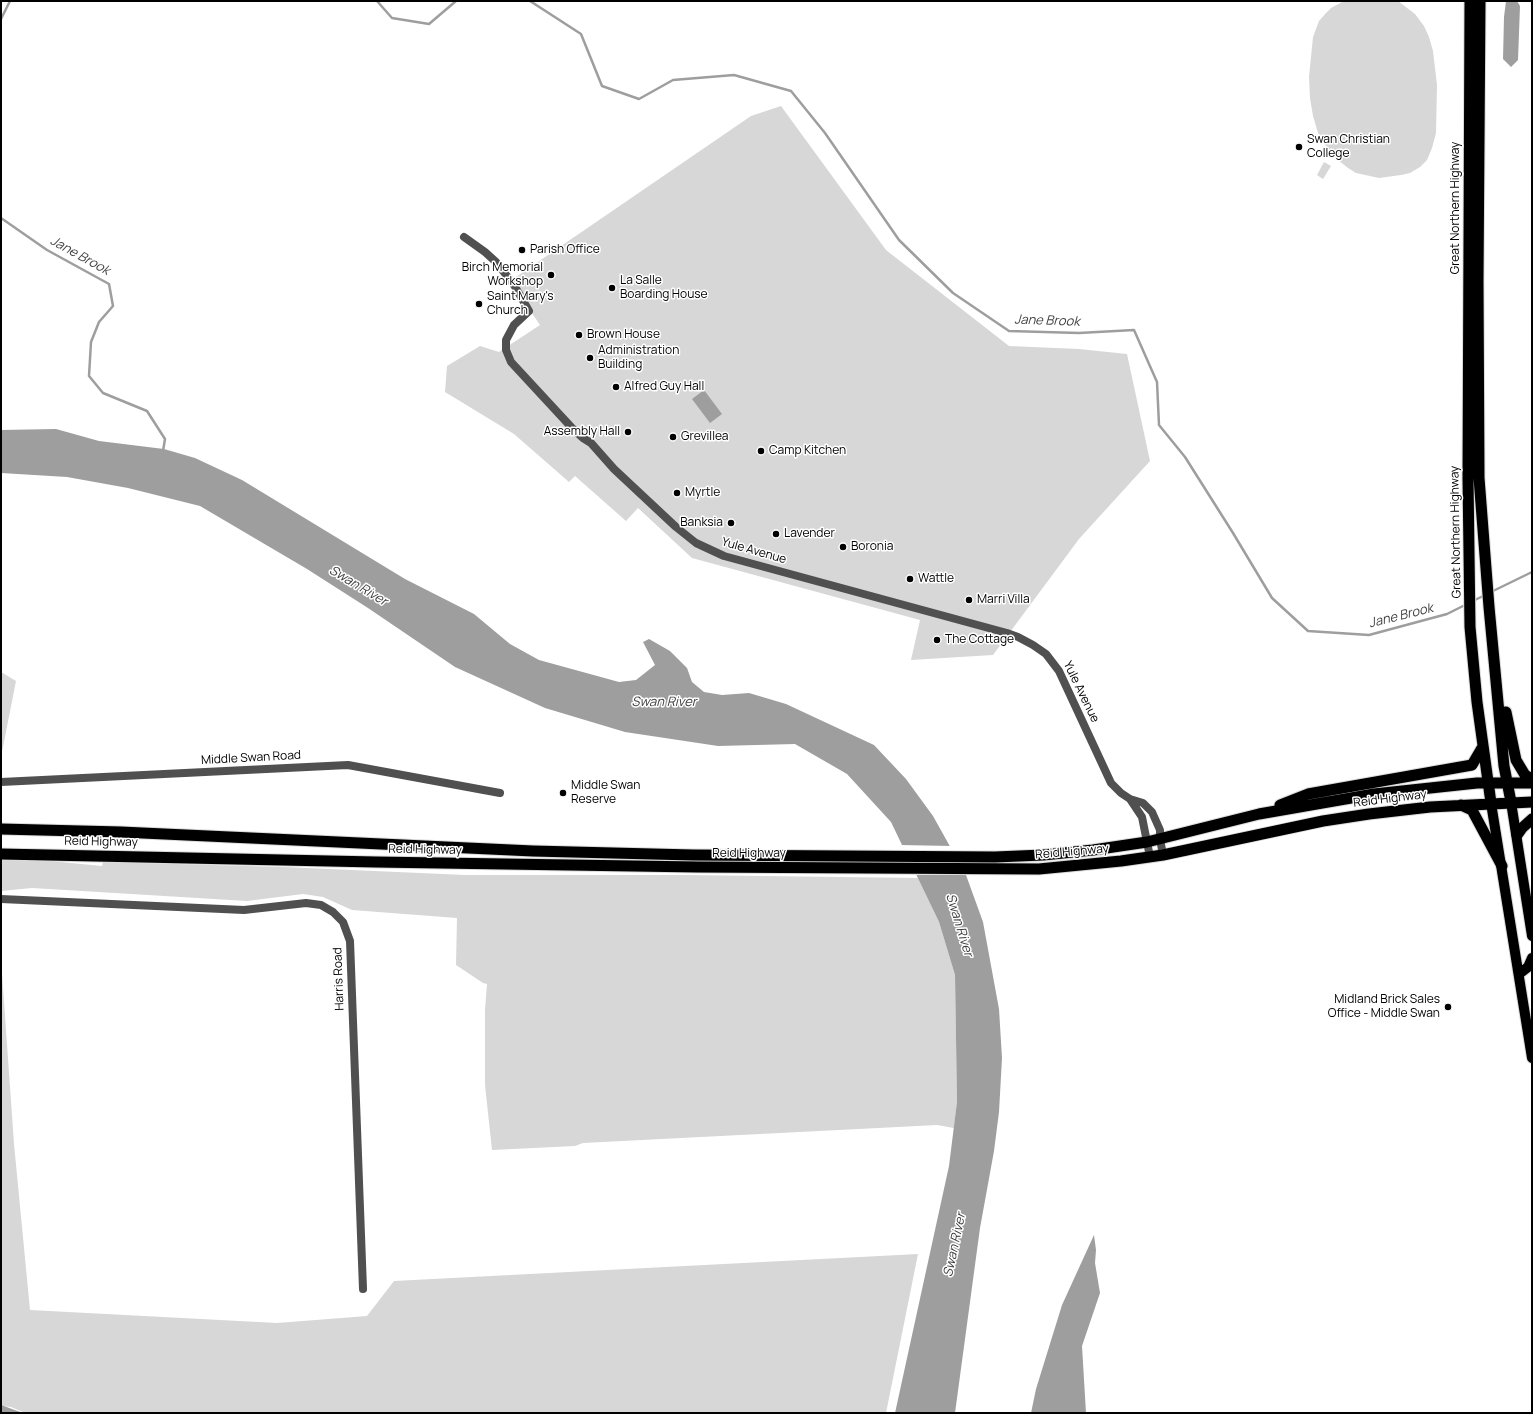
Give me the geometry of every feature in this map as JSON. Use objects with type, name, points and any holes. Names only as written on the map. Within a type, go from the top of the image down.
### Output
[{"type":"highway","name":"Great Northern Highway","points":[[1470,1],[1468,471],[1470,608],[1473,664],[1482,748],[1491,803]]},
{"type":"highway","name":"Great Northern Highway","points":[[1480,1],[1478,273],[1479,478],[1488,599],[1496,666],[1504,766],[1511,802]]},
{"type":"highway","points":[[1496,666],[1516,760],[1525,775],[1532,779]]},
{"type":"highway","points":[[1259,814],[1308,794],[1472,765],[1482,748]]},
{"type":"highway","name":"Reid Highway","points":[[1,829],[121,832],[525,851],[693,855],[971,857],[1043,855],[1093,850],[1147,842],[1259,814],[1374,794],[1488,783],[1532,783]]},
{"type":"highway","name":"Reid Highway","points":[[1,854],[698,867],[1039,869],[1082,866],[1164,855],[1323,821],[1407,809],[1491,803],[1532,802]]},
{"type":"highway","points":[[1461,805],[1472,810],[1502,866]]},
{"type":"highway","points":[[1516,835],[1532,819]]},
{"type":"main road","name":"Great Northern Highway","points":[[1511,802],[1532,936]]},
{"type":"main road","name":"Great Northern Highway","points":[[1491,803],[1532,1058]]},
{"type":"main road","points":[[1519,974],[1528,967],[1532,958]]},
{"type":"street","name":"Yule Avenue","points":[[464,238],[485,252],[496,262],[514,286],[529,311],[514,325],[507,336],[505,347],[511,362],[525,380],[580,436],[591,443],[614,469],[684,534],[702,547],[724,556],[1018,637],[1033,644],[1046,654],[1059,671],[1110,781],[1116,789],[1130,799],[1142,817],[1150,857]]},
{"type":"street","name":"Middle Swan Road","points":[[1,782],[348,765],[500,793]]},
{"type":"street","name":"Yule Avenue","points":[[1130,799],[1140,801],[1150,808],[1159,825],[1160,839],[1164,855]]},
{"type":"street","name":"Harris Road","points":[[1,899],[244,910],[306,904],[321,905],[333,912],[343,922],[350,941],[363,1289]]},
{"type":"shaded area","points":[[1344,1],[1398,1],[1415,14],[1424,26],[1429,37],[1433,51],[1437,85],[1436,133],[1427,160],[1420,167],[1410,173],[1379,178],[1356,173],[1334,157],[1318,133],[1310,98],[1309,77],[1313,37],[1319,21],[1331,8]]},
{"type":"shaded area","points":[[781,106],[886,250],[1009,346],[1079,349],[1127,354],[1150,461],[1079,539],[993,655],[911,660],[920,620],[692,558],[638,508],[626,521],[575,476],[569,482],[514,434],[445,392],[447,366],[480,346],[499,352],[540,325],[510,281],[751,116]]},
{"type":"shaded area","points":[[1324,162],[1331,166],[1323,179],[1317,175]]},
{"type":"shaded area","points":[[1,672],[16,681],[1,757]]},
{"type":"shaded area","points":[[1,859],[29,859],[102,866],[103,862],[284,867],[465,875],[686,875],[918,878],[939,922],[955,975],[957,1102],[954,1128],[937,1125],[583,1143],[575,1146],[492,1150],[485,1085],[485,1010],[487,984],[483,983],[456,965],[457,918],[352,910],[323,897],[303,894],[247,901],[32,888],[1,891]]},
{"type":"shaded area","points":[[1,959],[14,1144],[30,1310],[277,1323],[367,1316],[394,1281],[918,1254],[886,1413],[25,1413],[11,1407],[1,1406]]},
{"type":"water","points":[[1506,1],[1517,1],[1520,6],[1518,60],[1511,67],[1503,59]]},
{"type":"water","points":[[704,390],[722,414],[710,423],[692,399]]},
{"type":"water","name":"Swan River","points":[[56,429],[99,441],[164,449],[195,458],[242,480],[405,579],[474,614],[510,644],[539,660],[619,682],[636,680],[655,665],[643,642],[649,639],[670,651],[687,668],[692,682],[704,692],[722,695],[749,693],[786,704],[874,745],[906,779],[933,816],[966,875],[983,922],[999,1009],[1002,1058],[999,1112],[994,1151],[980,1228],[955,1413],[895,1413],[949,1166],[957,1102],[955,975],[939,922],[891,822],[847,774],[795,744],[718,746],[625,732],[545,708],[455,667],[307,569],[200,506],[128,488],[67,477],[1,473],[1,430]]},
{"type":"water","points":[[1094,1235],[1096,1250],[1095,1263],[1100,1293],[1082,1346],[1086,1413],[1031,1413],[1036,1389],[1062,1305]]},
{"type":"water","points":[[1,1405],[23,1413],[1,1413]]},
{"type":"pier","points":[[900,845],[952,846],[969,875],[914,875]]},
{"type":"waterway","name":"Jane Brook","points":[[1,19],[10,1]]},
{"type":"waterway","name":"Jane Brook","points":[[377,1],[392,18],[429,24],[456,1]]},
{"type":"waterway","name":"Jane Brook","points":[[530,1],[581,34],[602,86],[639,99],[673,80],[734,75],[791,91],[825,133],[899,240],[953,293],[1009,331],[1079,333],[1134,330],[1157,382],[1159,425],[1185,457],[1272,598],[1308,631],[1369,635],[1447,614],[1467,604]]},
{"type":"waterway","name":"Jane Brook","points":[[1,218],[47,250],[109,284],[113,306],[99,322],[91,342],[89,376],[103,393],[147,411],[165,439],[163,451]]},
{"type":"waterway","name":"Jane Brook","points":[[1491,592],[1532,572]]},
{"type":"waterway","name":"Jane Brook","points":[[1473,601],[1485,595]]},
{"type":"place","name":"Swan Christian College","points":[[1299,147]]},
{"type":"place","name":"Parish Office","points":[[522,250]]},
{"type":"place","name":"Birch Memorial Workshop","points":[[551,275]]},
{"type":"place","name":"La Salle Boarding House","points":[[612,288]]},
{"type":"place","name":"Saint Mary's Church","points":[[479,304]]},
{"type":"place","name":"Brown House","points":[[579,335]]},
{"type":"place","name":"Administration Building","points":[[590,358]]},
{"type":"place","name":"Alfred Guy Hall","points":[[616,387]]},
{"type":"place","name":"Assembly Hall","points":[[628,432]]},
{"type":"place","name":"Grevillea","points":[[673,437]]},
{"type":"place","name":"Camp Kitchen","points":[[761,451]]},
{"type":"place","name":"Myrtle","points":[[677,493]]},
{"type":"place","name":"Banksia","points":[[731,523]]},
{"type":"place","name":"Lavender","points":[[776,534]]},
{"type":"place","name":"Boronia","points":[[843,547]]},
{"type":"place","name":"Wattle","points":[[910,579]]},
{"type":"place","name":"Marri Villa","points":[[969,600]]},
{"type":"place","name":"The Cottage","points":[[937,640]]},
{"type":"place","name":"Middle Swan Reserve","points":[[563,793]]},
{"type":"place","name":"Midland Brick Sales Office - Middle Swan","points":[[1448,1007]]}]
